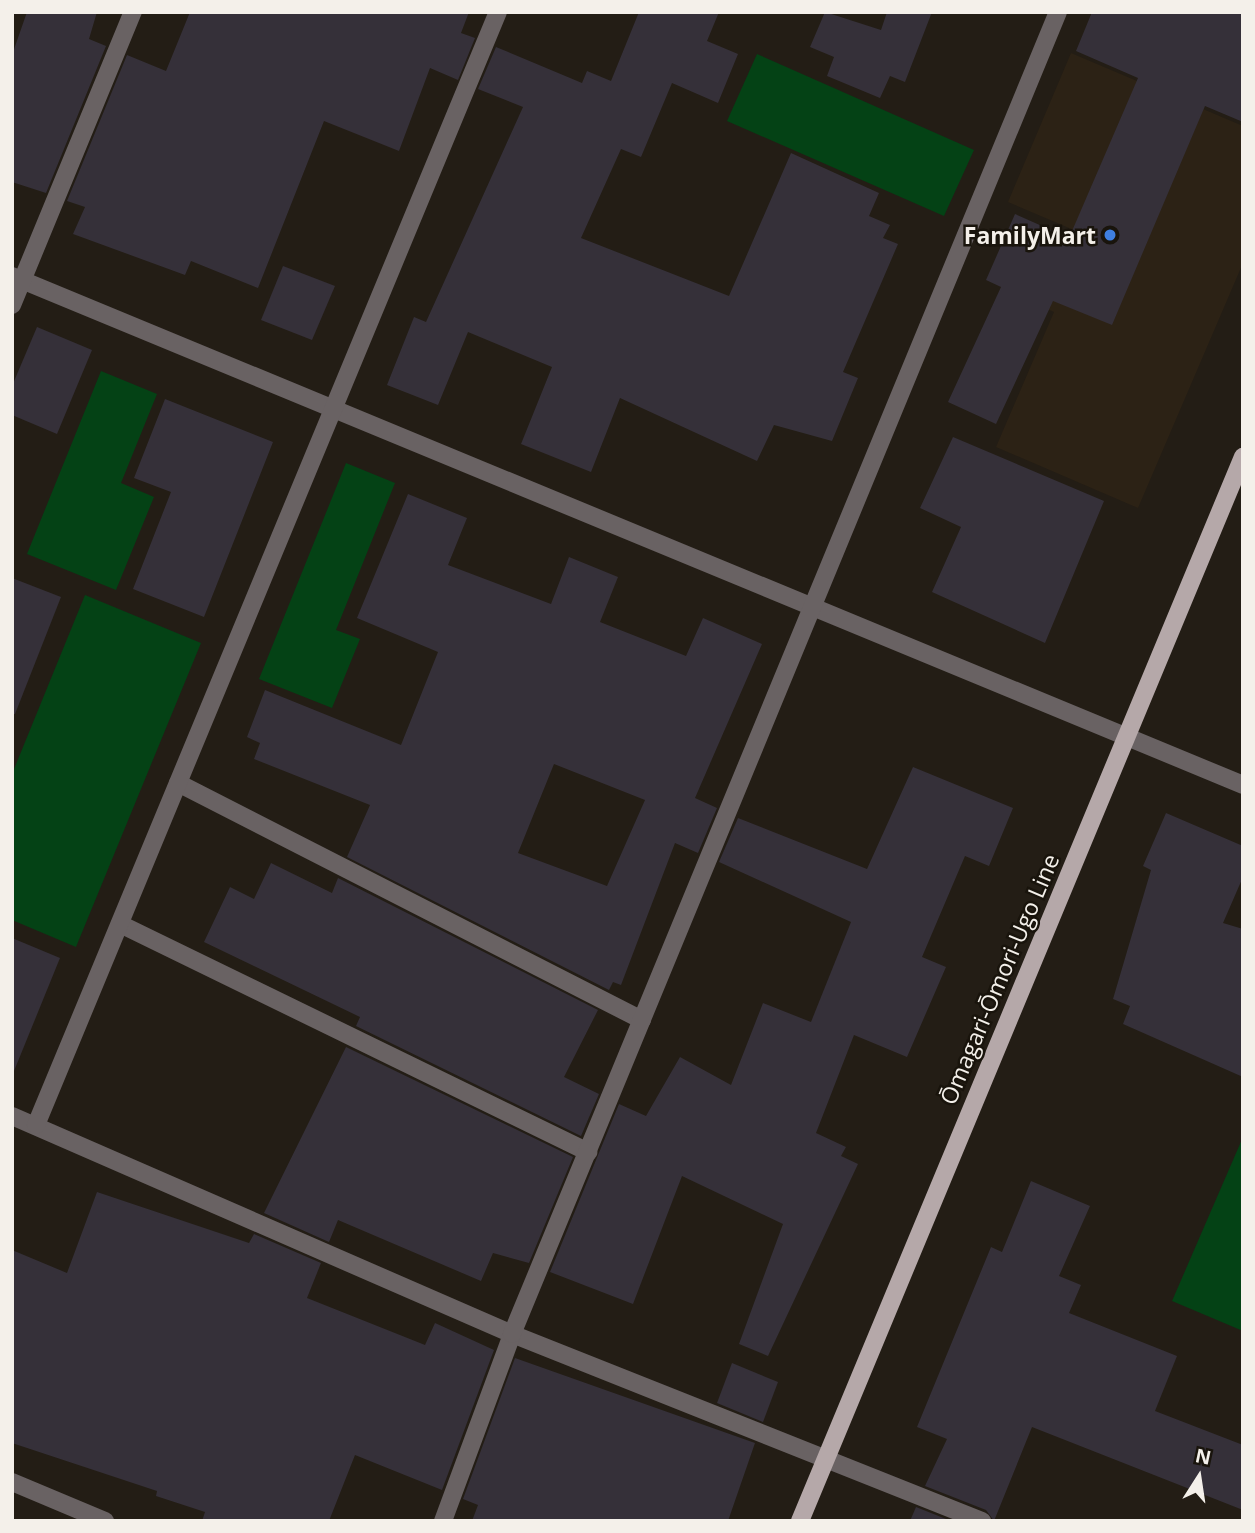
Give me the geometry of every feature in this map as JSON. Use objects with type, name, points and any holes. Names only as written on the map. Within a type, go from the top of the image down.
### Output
[{"type":"main road","name":"Ōmagari-Ōmori-Ugo Line","points":[[800,1521],[1243,457]]},
{"type":"street","points":[[12,305],[17,278],[133,12]]},
{"type":"street","points":[[36,1125],[337,408],[498,12]]},
{"type":"street","points":[[443,1521],[512,1334],[1058,12]]},
{"type":"street","points":[[17,278],[815,605],[1243,785]]},
{"type":"street","points":[[178,783],[642,1020]]},
{"type":"street","points":[[120,924],[588,1152]]},
{"type":"street","points":[[12,1116],[512,1334],[982,1521]]},
{"type":"street","points":[[12,1482],[105,1521]]},
{"type":"shaded area","points":[[1071,53],[1243,126],[1243,263],[1138,508],[996,447],[1054,312],[1036,304],[1069,228],[1008,202]]},
{"type":"green space","points":[[757,54],[974,150],[944,216],[727,121]]},
{"type":"green space","points":[[101,371],[157,394],[121,483],[154,497],[116,590],[27,554]]},
{"type":"green space","points":[[346,463],[395,483],[336,630],[360,639],[332,708],[259,679]]},
{"type":"green space","points":[[85,595],[201,643],[76,947],[12,920],[12,774]]},
{"type":"green space","points":[[1243,1137],[1243,1331],[1172,1301]]},
{"type":"building","points":[[27,12],[97,12],[89,39],[106,46],[46,193],[12,182],[12,55]]},
{"type":"building","points":[[190,12],[469,12],[461,33],[475,38],[458,80],[430,68],[399,151],[324,121],[258,288],[191,261],[185,275],[73,234],[85,207],[67,201],[127,55],[166,71]]},
{"type":"building","points":[[639,12],[719,12],[707,41],[738,54],[718,103],[672,83],[641,157],[621,149],[581,238],[729,296],[791,153],[879,193],[869,216],[890,225],[883,238],[898,244],[843,372],[858,378],[832,441],[774,425],[757,461],[620,398],[591,472],[521,444],[552,367],[468,332],[438,405],[387,385],[414,317],[426,322],[523,107],[478,89],[496,47],[582,83],[587,71],[611,81]]},
{"type":"building","points":[[825,12],[881,30],[887,12],[932,12],[905,82],[890,76],[880,98],[827,76],[834,57],[810,47]]},
{"type":"building","points":[[1092,12],[1243,12],[1243,122],[1205,106],[1112,325],[1053,301],[996,424],[948,402],[1001,287],[986,280],[1015,214],[1069,238],[1138,78],[1076,51]]},
{"type":"building","points":[[283,266],[335,286],[312,340],[261,320]]},
{"type":"building","points":[[37,327],[92,350],[57,434],[12,415],[12,386]]},
{"type":"building","points":[[165,399],[273,442],[204,617],[133,589],[171,492],[134,478]]},
{"type":"building","points":[[953,437],[1104,501],[1045,643],[932,592],[961,527],[920,508]]},
{"type":"building","points":[[408,494],[467,518],[448,565],[551,604],[569,557],[618,577],[600,622],[686,656],[703,618],[762,644],[695,798],[717,808],[698,853],[675,843],[621,985],[613,982],[609,990],[347,857],[370,805],[254,759],[260,743],[247,737],[265,690],[401,745],[438,652],[357,618]],"holes":[[[554,764],[645,800],[607,886],[518,853]]]},
{"type":"building","points":[[12,578],[61,597],[15,714],[12,714]]},
{"type":"building","points":[[913,767],[1013,808],[989,866],[965,856],[922,957],[946,967],[907,1057],[854,1035],[816,1133],[846,1147],[841,1156],[858,1164],[768,1356],[739,1344],[783,1224],[682,1176],[633,1304],[550,1272],[619,1104],[646,1116],[680,1057],[731,1085],[763,1003],[811,1022],[851,922],[719,862],[738,818],[867,869]]},
{"type":"building","points":[[1166,813],[1243,846],[1243,877],[1223,923],[1243,929],[1243,1077],[1123,1024],[1130,1006],[1113,999],[1151,870],[1143,866]]},
{"type":"building","points":[[271,863],[332,893],[338,878],[598,1010],[564,1077],[599,1094],[581,1136],[356,1026],[360,1017],[204,942],[230,887],[254,899]]},
{"type":"building","points":[[12,938],[60,958],[14,1071],[12,1071]]},
{"type":"building","points":[[346,1047],[573,1157],[529,1263],[493,1253],[481,1281],[338,1220],[329,1242],[264,1213]]},
{"type":"building","points":[[1031,1181],[1090,1206],[1059,1276],[1081,1285],[1069,1313],[1177,1356],[1155,1411],[1243,1445],[1243,1510],[1032,1427],[994,1521],[986,1510],[925,1486],[947,1439],[917,1427],[991,1247],[1002,1252]]},
{"type":"building","points":[[97,1192],[249,1243],[254,1234],[321,1263],[307,1298],[425,1345],[435,1323],[494,1350],[442,1490],[355,1455],[329,1521],[202,1521],[205,1512],[156,1496],[157,1491],[12,1443],[12,1250],[67,1273]]},
{"type":"building","points":[[515,1358],[755,1443],[728,1521],[472,1521],[478,1505],[463,1499]]},
{"type":"building","points":[[732,1363],[778,1382],[763,1422],[717,1403]]},
{"type":"building","points":[[916,1507],[951,1521],[910,1521]]},
{"type":"place","name":"FamilyMart","points":[[1110,235]]}]
